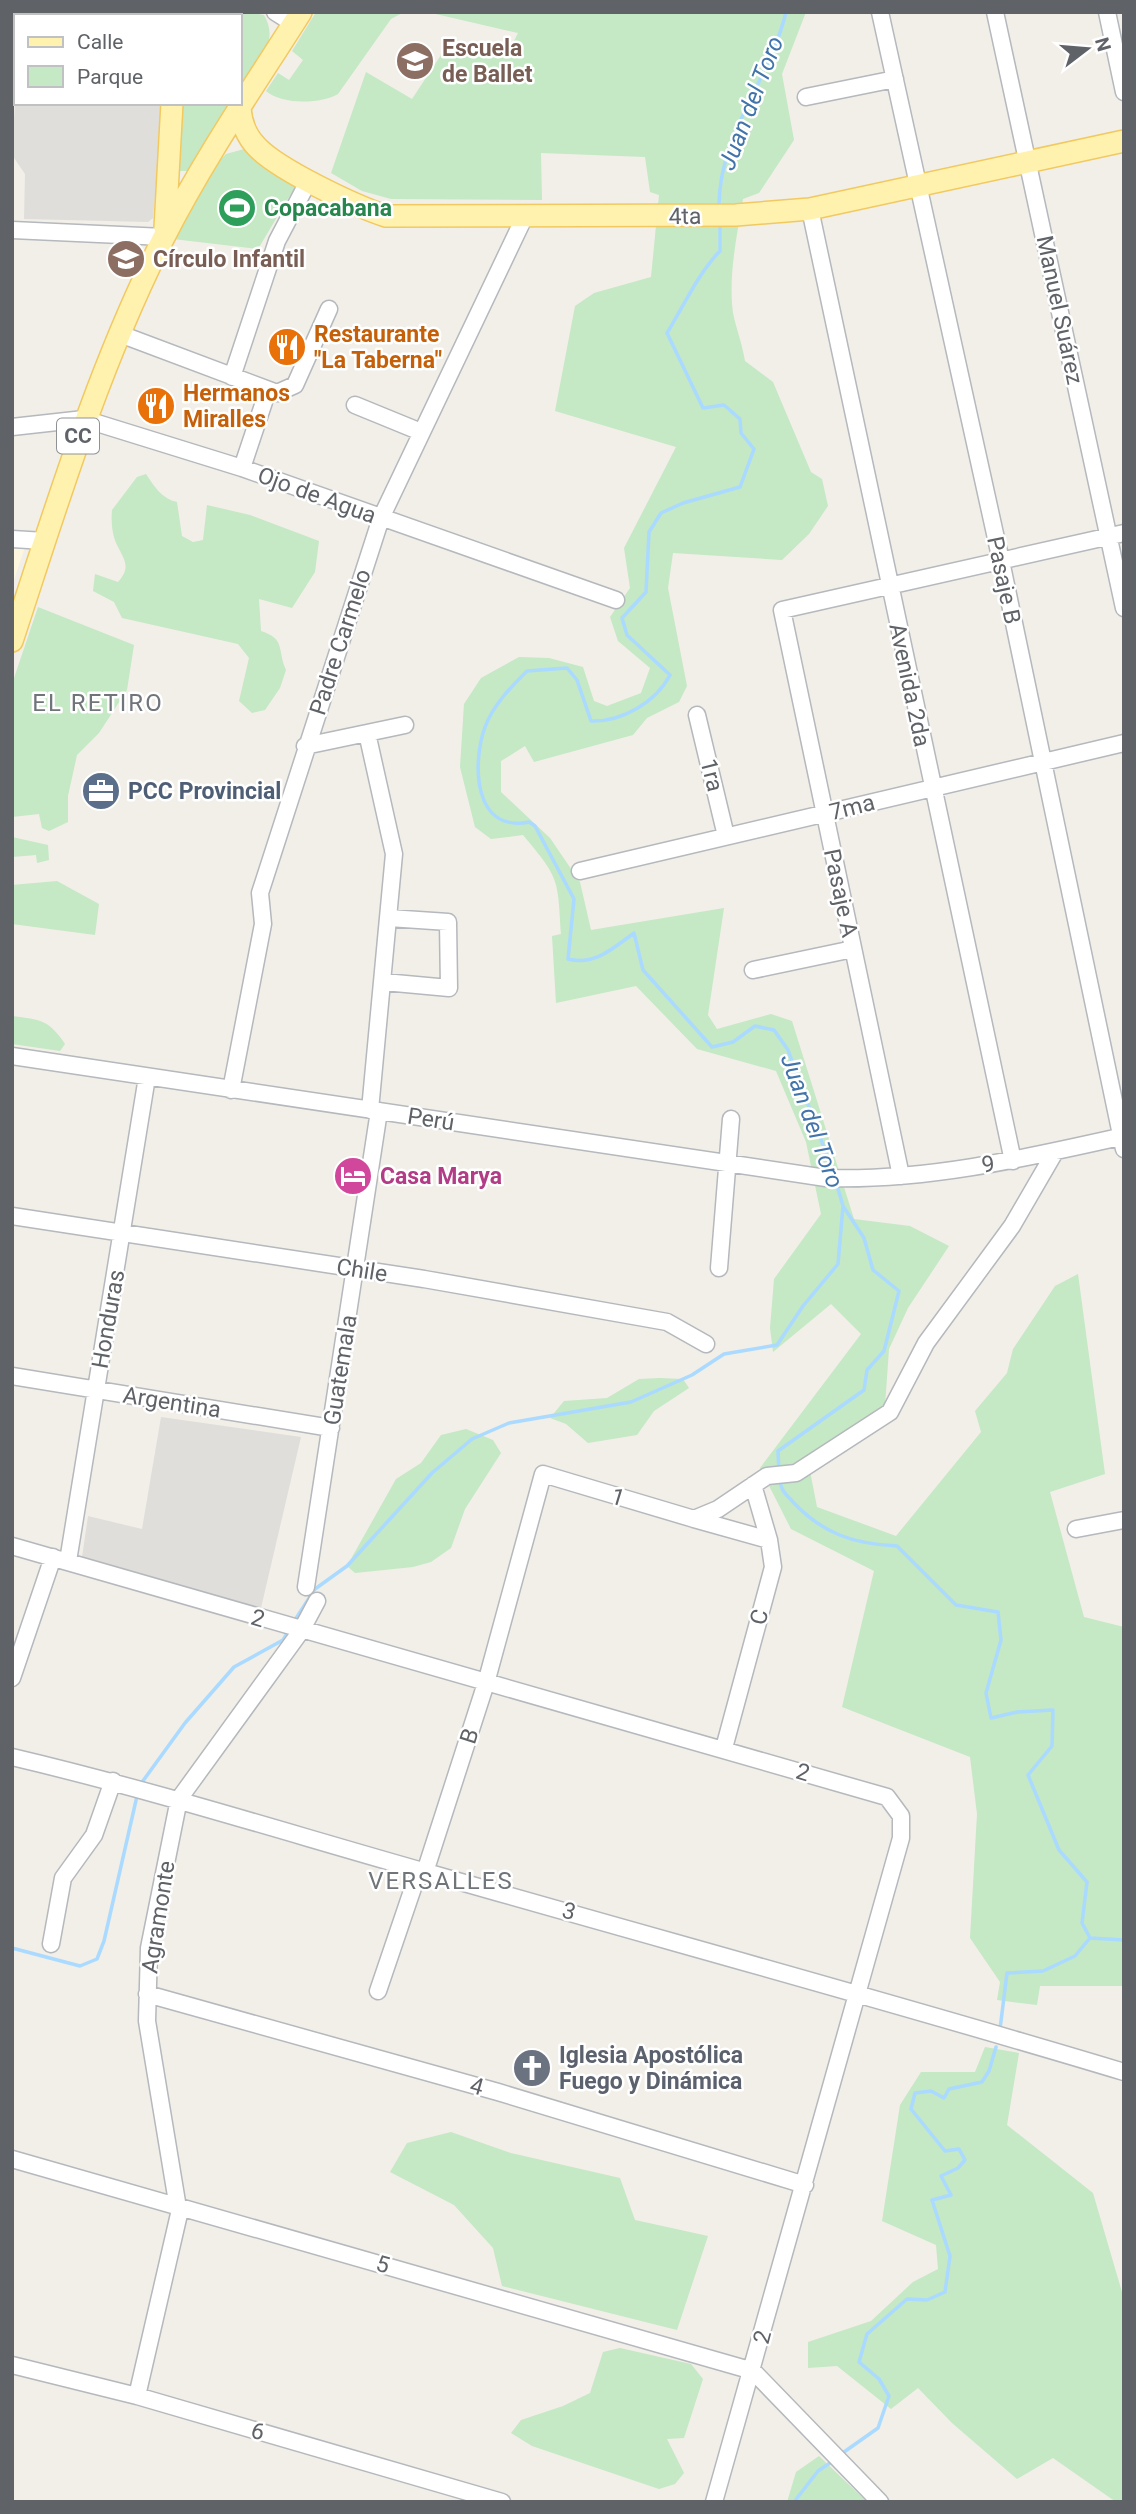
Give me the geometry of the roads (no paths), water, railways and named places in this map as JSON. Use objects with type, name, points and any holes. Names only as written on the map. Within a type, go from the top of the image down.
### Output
[{"type":"main road","name":"CC","points":[[242,105],[298,18]]},
{"type":"main road","points":[[164,237],[172,105]]},
{"type":"main road","name":"CC","points":[[12,641],[84,419],[120,334],[164,237],[242,105]]},
{"type":"main road","points":[[240,108],[246,131],[257,148]]},
{"type":"main road","name":"4ta","points":[[257,148],[354,206],[386,216],[524,218],[736,215],[810,209],[1124,141]]},
{"type":"main road","points":[[211,155],[240,145],[257,148]]},
{"type":"street","points":[[12,14],[49,12]]},
{"type":"street","points":[[275,12],[298,18]]},
{"type":"street","name":"Pasaje B","points":[[880,12],[1001,561],[1123,1141]]},
{"type":"street","name":"Manuel Suárez","points":[[995,12],[1116,535],[1124,608]]},
{"type":"street","points":[[1107,12],[1124,92]]},
{"type":"street","points":[[806,97],[895,79]]},
{"type":"street","points":[[232,377],[277,241],[309,180]]},
{"type":"street","name":"Avenida 2da","points":[[810,209],[931,787],[1013,1161]]},
{"type":"street","name":"Padre Carmelo","points":[[231,1090],[263,924],[260,893],[304,746],[381,518],[524,218]]},
{"type":"street","points":[[12,230],[164,237]]},
{"type":"street","points":[[120,334],[277,393],[295,385],[329,309]]},
{"type":"street","points":[[242,468],[268,390]]},
{"type":"street","points":[[355,405],[421,432]]},
{"type":"street","name":"Ojo de Agua","points":[[12,427],[84,419],[242,468],[616,600]]},
{"type":"street","points":[[890,585],[1116,535]]},
{"type":"street","points":[[12,539],[45,541]]},
{"type":"street","name":"Pasaje A","points":[[890,585],[782,610],[901,1176]]},
{"type":"street","name":"1ra","points":[[697,715],[726,835]]},
{"type":"street","points":[[304,746],[405,724]]},
{"type":"street","name":"Guatemala","points":[[306,1587],[356,1269],[374,1110],[394,854],[367,733]]},
{"type":"street","name":"7ma","points":[[580,871],[1124,743]]},
{"type":"street","points":[[384,982],[449,988],[449,922],[389,918]]},
{"type":"street","points":[[753,970],[853,949]]},
{"type":"street","name":"Perú","points":[[12,1056],[826,1178],[851,1178]]},
{"type":"street","name":"Honduras","points":[[12,1678],[60,1559],[96,1390],[124,1233],[147,1077]]},
{"type":"street","points":[[719,1268],[725,1163],[731,1119]]},
{"type":"street","name":"9","points":[[851,1178],[901,1176],[1013,1161],[1123,1141]]},
{"type":"street","points":[[694,1519],[718,1509],[753,1485],[781,1474],[796,1473],[863,1427],[890,1412],[926,1343],[1012,1226],[1055,1152]]},
{"type":"street","name":"Chile","points":[[12,1216],[356,1269],[667,1322],[706,1344]]},
{"type":"street","name":"Argentina","points":[[12,1376],[331,1428]]},
{"type":"street","name":"1","points":[[543,1474],[769,1540]]},
{"type":"street","name":"B","points":[[377,1991],[415,1882],[425,1872],[486,1684],[543,1474]]},
{"type":"street","name":"C","points":[[724,1748],[773,1567],[769,1540],[753,1485]]},
{"type":"street","points":[[1076,1529],[1124,1520]]},
{"type":"street","name":"2","points":[[12,1546],[486,1684],[724,1748],[887,1797],[901,1816],[901,1838],[714,2502]]},
{"type":"street","name":"Agramonte","points":[[137,2396],[179,2214],[147,2021],[147,1994],[149,1948],[179,1799],[301,1631],[317,1601]]},
{"type":"street","name":"3","points":[[12,1756],[179,1799],[425,1872],[859,1992],[1124,2072]]},
{"type":"street","points":[[51,1944],[63,1878],[94,1835],[113,1781]]},
{"type":"street","name":"4","points":[[147,1994],[498,2092],[805,2185]]},
{"type":"street","name":"5","points":[[12,2159],[753,2371]]},
{"type":"street","name":"6","points":[[12,2365],[137,2396],[502,2502]]},
{"type":"street","points":[[753,2371],[880,2502]]},
{"type":"waterway","name":"Juan del Toro","points":[[719,208],[721,181],[727,156],[769,61],[786,12]]},
{"type":"waterway","name":"Juan del Toro","points":[[720,222],[720,251],[698,279],[667,333],[703,408],[724,405],[740,419],[741,433],[754,449],[740,487],[683,503],[661,513],[649,532],[646,592],[622,618],[627,635],[670,675],[656,694],[637,708],[614,718],[591,721],[577,680],[567,668],[527,671],[503,697],[488,719],[481,742],[478,776],[487,806],[497,817],[510,823],[529,822],[535,826],[574,899],[568,959],[578,961],[595,958],[634,933],[643,970],[712,1047],[733,1042],[755,1026],[774,1030],[788,1050],[834,1175]]},
{"type":"waterway","name":"Juan del Toro","points":[[779,1472],[778,1451],[864,1390],[867,1370],[884,1351],[899,1291],[873,1270],[864,1238],[843,1206],[836,1182]]},
{"type":"waterway","points":[[293,1623],[315,1589],[347,1566],[432,1473],[472,1439],[509,1423],[631,1402],[692,1375],[724,1354],[777,1345],[803,1306],[838,1264],[843,1206]]},
{"type":"waterway","name":"Juan del Toro","points":[[780,1479],[782,1489],[816,1522],[853,1540],[897,1546],[956,1605],[998,1612],[1001,1640],[986,1693],[991,1718],[1017,1712],[1053,1710],[1052,1746],[1028,1775],[1059,1850],[1087,1882],[1082,1923],[1090,1938]]},
{"type":"waterway","points":[[140,1785],[185,1723],[234,1667],[283,1640],[289,1630]]},
{"type":"waterway","points":[[12,1948],[80,1966],[97,1959],[104,1941],[137,1796]]},
{"type":"waterway","name":"Juan del Toro","points":[[1090,1938],[1124,1940]]},
{"type":"waterway","points":[[1000,2029],[1007,1973],[1043,1971],[1075,1956],[1090,1938]]},
{"type":"waterway","points":[[844,2452],[878,2428],[889,2396],[879,2379],[859,2362],[867,2334],[907,2299],[927,2300],[945,2292],[950,2256],[932,2200],[951,2195],[941,2176],[958,2168],[965,2160],[959,2149],[945,2151],[911,2109],[915,2093],[931,2091],[944,2098],[949,2089],[982,2082],[989,2071],[996,2047]]},
{"type":"waterway","points":[[794,2502],[818,2471],[830,2463]]},
{"type":"place","name":"Escuela de Ballet","points":[[415,61]]},
{"type":"place","name":"Copacabana","points":[[237,208]]},
{"type":"place","name":"Círculo Infantil","points":[[126,259]]},
{"type":"place","name":"Restaurante \"La Taberna\"","points":[[287,347]]},
{"type":"place","name":"Hermanos Miralles","points":[[156,406]]},
{"type":"place","name":"PCC Provincial","points":[[101,791]]},
{"type":"place","name":"Casa Marya","points":[[353,1176]]},
{"type":"place","name":"Iglesia Apostólica Fuego y Dinámica","points":[[532,2068]]},
{"type":"district","name":"EL RETIRO","points":[[98,703]]},
{"type":"district","name":"VERSALLES","points":[[441,1881]]}]
